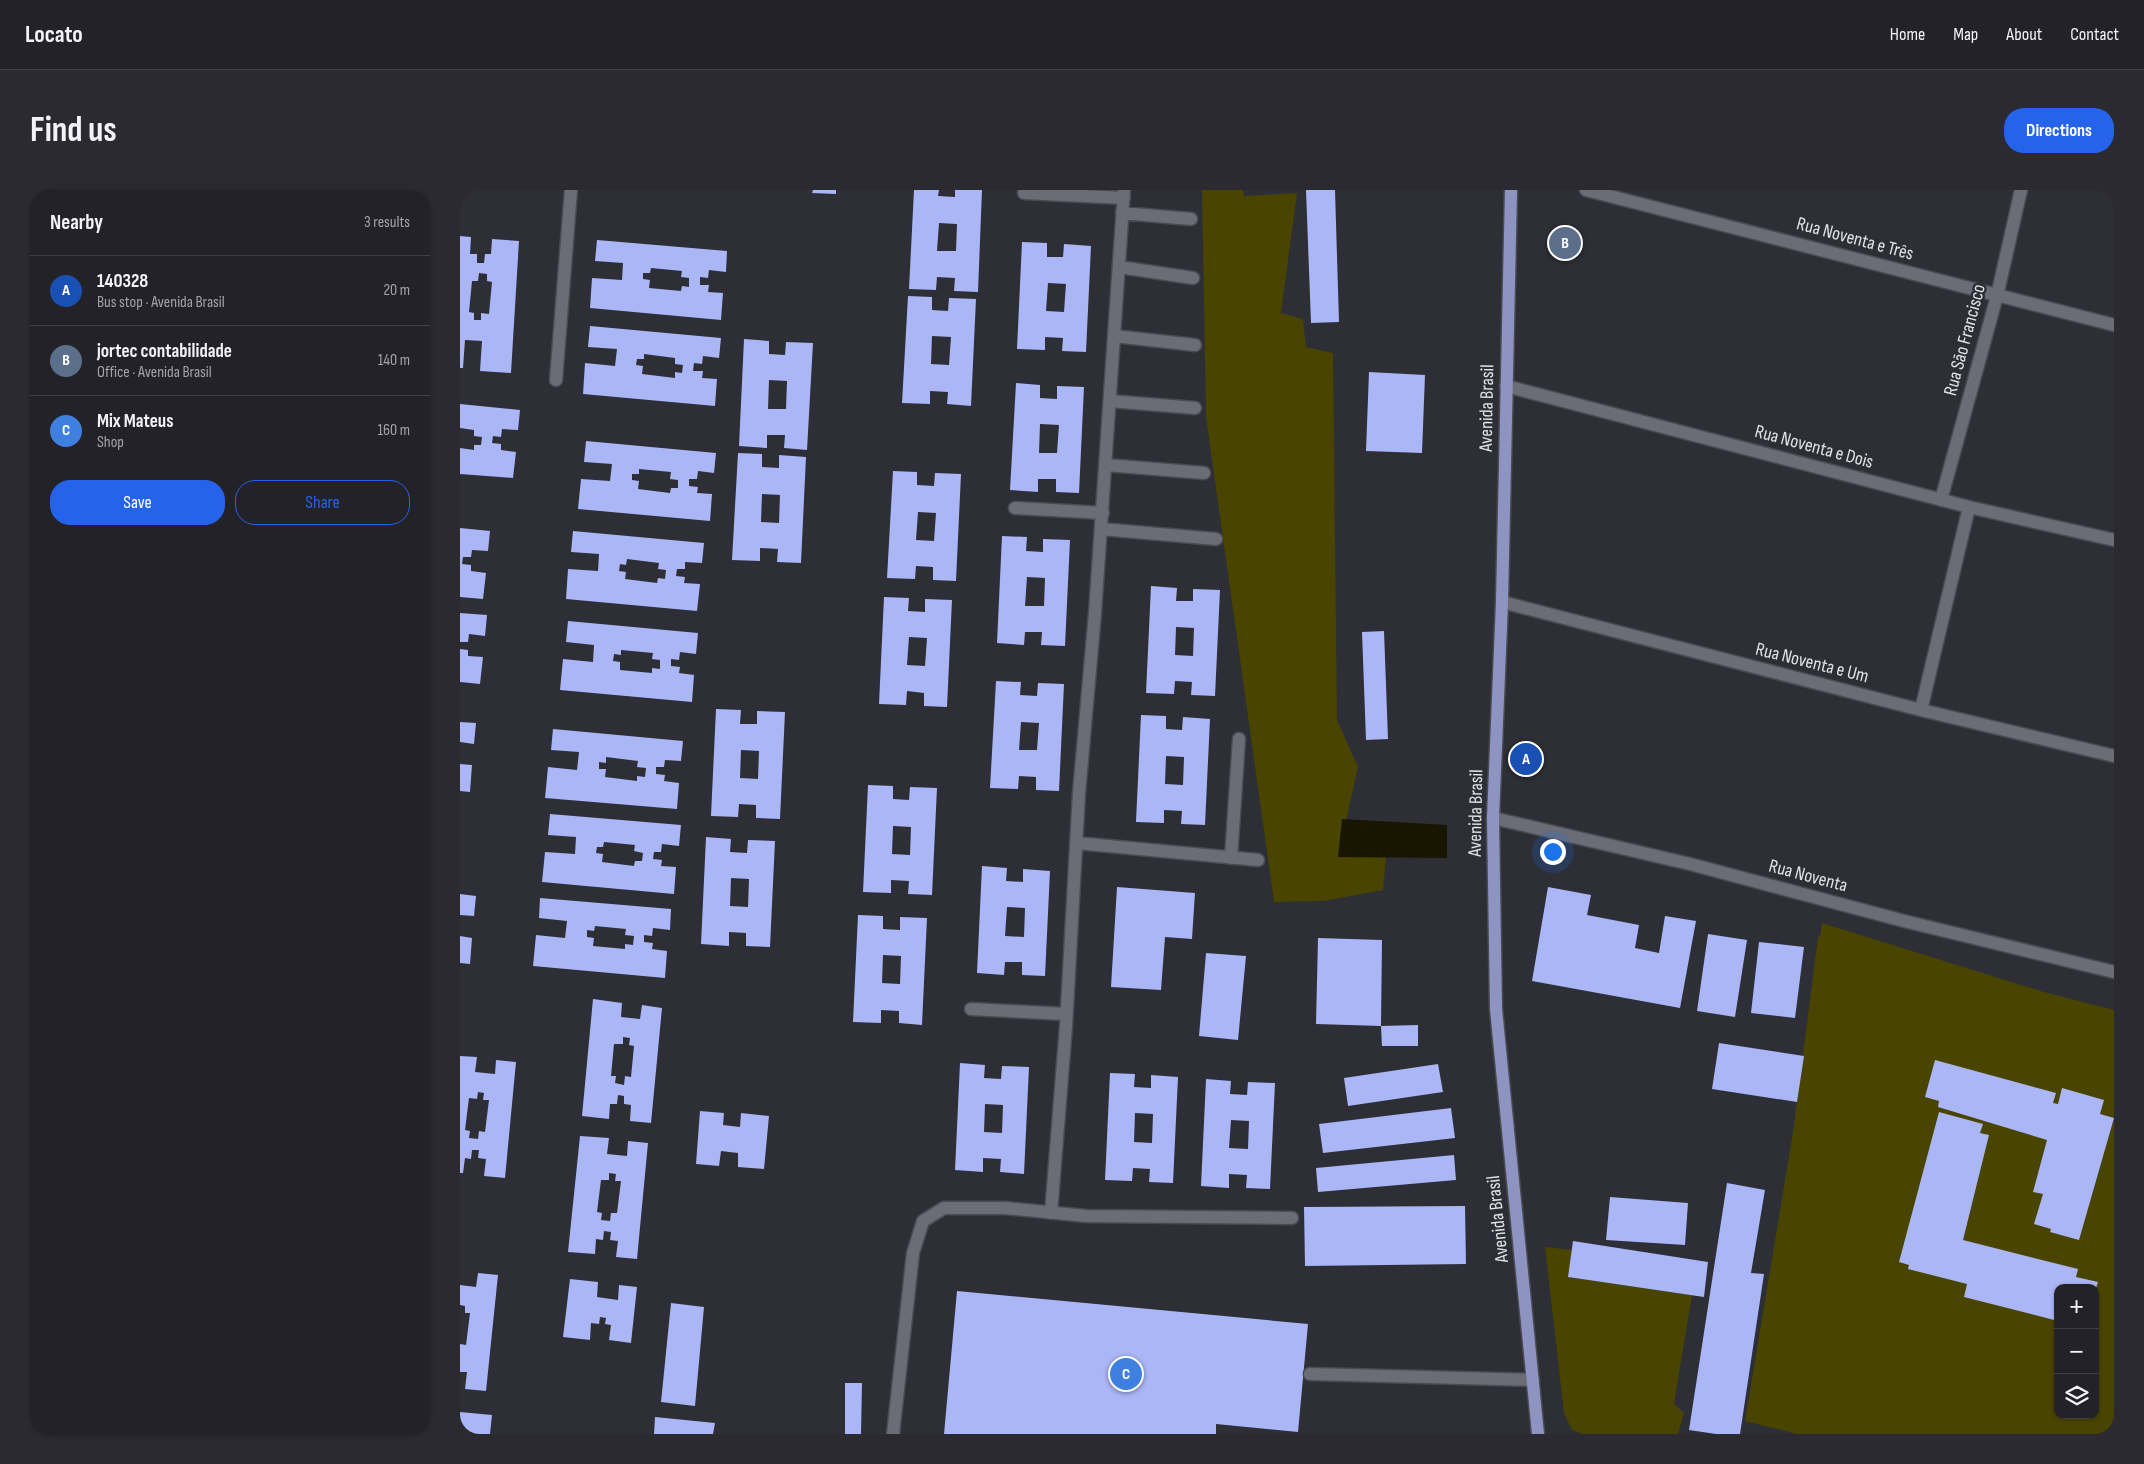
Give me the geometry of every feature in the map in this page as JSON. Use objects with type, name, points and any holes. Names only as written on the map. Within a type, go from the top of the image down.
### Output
[{"type":"main road","name":"Avenida Brasil","points":[[1511,190],[1502,602],[1493,818],[1496,1009],[1538,1434]]},
{"type":"street","points":[[556,380],[571,190]]},
{"type":"street","name":"Rua Noventa e Três","points":[[1586,190],[2114,325]]},
{"type":"street","name":"Rua São Francisco","points":[[1941,500],[1997,296],[2021,190]]},
{"type":"street","points":[[1024,193],[1124,194],[1106,465],[1076,843],[1066,1014],[1050,1213]]},
{"type":"street","points":[[1122,212],[1192,220]]},
{"type":"street","points":[[1119,267],[1193,278]]},
{"type":"street","points":[[1114,336],[1194,345]]},
{"type":"street","name":"Rua Noventa e Dois","points":[[1506,386],[1941,500],[2114,540]]},
{"type":"street","points":[[1110,401],[1195,408]]},
{"type":"street","points":[[1106,465],[1204,473]]},
{"type":"street","points":[[1921,710],[1969,507]]},
{"type":"street","points":[[1015,508],[1102,513]]},
{"type":"street","points":[[1101,529],[1216,539]]},
{"type":"street","name":"Rua Noventa e Um","points":[[1502,602],[1921,710],[2114,756]]},
{"type":"street","points":[[1231,858],[1239,739]]},
{"type":"street","name":"Rua Noventa","points":[[1493,818],[1690,864],[1904,921],[2114,972]]},
{"type":"street","points":[[1076,843],[1258,860]]},
{"type":"street","points":[[971,1009],[1066,1014]]},
{"type":"street","points":[[893,1434],[913,1253],[923,1221],[944,1208],[1005,1208],[1086,1216],[1292,1218]]},
{"type":"street","points":[[1310,1374],[1533,1380]]},
{"type":"shaded area","points":[[1202,190],[1243,190],[1244,196],[1297,193],[1281,313],[1303,319],[1306,347],[1333,353],[1337,720],[1358,767],[1338,857],[1386,857],[1383,890],[1324,901],[1274,902],[1206,417]]},
{"type":"shaded area","points":[[1342,819],[1447,825],[1447,858],[1338,857]]},
{"type":"shaded area","points":[[1822,923],[2044,992],[2114,1010],[2114,1434],[1797,1434],[1745,1421],[1793,1132],[1818,937],[1820,937]]},
{"type":"shaded area","points":[[1545,1247],[1572,1250],[1568,1277],[1692,1295],[1674,1404],[1684,1413],[1678,1434],[1583,1434],[1572,1430],[1564,1413]]},
{"type":"building","points":[[813,190],[836,190],[836,194],[812,193]]},
{"type":"building","points":[[914,190],[939,190],[938,196],[955,197],[955,190],[982,190],[978,292],[954,291],[955,278],[937,277],[936,290],[909,289]],"holes":[[[939,223],[957,224],[956,251],[937,251]]]},
{"type":"building","points":[[1306,190],[1335,190],[1339,322],[1311,323]]},
{"type":"building","points":[[460,236],[471,237],[470,254],[477,254],[477,263],[484,263],[485,254],[491,254],[492,239],[519,241],[511,373],[480,371],[482,341],[465,340],[463,368],[460,368]],"holes":[[[479,273],[487,274],[487,281],[492,282],[489,314],[481,313],[481,320],[474,320],[474,313],[469,312],[472,281],[478,281]]]},
{"type":"building","points":[[597,240],[727,251],[726,272],[709,270],[708,278],[700,277],[700,285],[709,285],[708,292],[723,293],[721,320],[590,308],[592,278],[622,280],[623,263],[595,261]],"holes":[[[651,268],[682,271],[681,277],[689,278],[689,287],[682,286],[681,291],[649,288],[650,280],[643,279],[643,273],[650,273]]]},
{"type":"building","points":[[1022,242],[1047,243],[1047,257],[1063,257],[1064,244],[1091,246],[1086,352],[1062,351],[1063,338],[1045,337],[1045,350],[1017,349]],"holes":[[[1048,283],[1066,284],[1064,312],[1046,311]]]},
{"type":"building","points":[[908,296],[932,297],[932,310],[948,311],[949,298],[976,299],[971,406],[947,404],[948,392],[930,391],[930,404],[902,403]],"holes":[[[932,336],[951,337],[949,365],[931,364]]]},
{"type":"building","points":[[590,326],[721,338],[719,358],[703,356],[702,364],[694,363],[693,371],[703,371],[702,378],[717,379],[715,406],[583,394],[585,363],[615,366],[617,349],[588,347]],"holes":[[[644,354],[675,358],[675,364],[683,365],[682,373],[675,372],[675,378],[642,374],[643,366],[636,365],[637,359],[644,359]]]},
{"type":"building","points":[[744,339],[769,341],[769,354],[785,355],[786,342],[813,343],[807,450],[784,448],[785,435],[767,435],[767,448],[739,446]],"holes":[[[769,380],[787,381],[786,409],[768,409]]]},
{"type":"building","points":[[1369,372],[1425,375],[1422,453],[1366,451]]},
{"type":"building","points":[[1016,383],[1040,385],[1040,398],[1057,399],[1057,386],[1084,387],[1079,493],[1056,492],[1056,479],[1038,479],[1038,492],[1010,490]],"holes":[[[1040,424],[1059,425],[1057,453],[1039,453]]]},
{"type":"building","points":[[460,404],[520,410],[518,430],[502,429],[501,437],[493,436],[492,443],[501,444],[501,450],[516,452],[513,478],[460,474],[460,448],[474,450],[474,445],[481,445],[482,437],[474,436],[474,430],[460,428]]},
{"type":"building","points":[[586,441],[716,453],[714,473],[698,471],[697,479],[689,479],[689,486],[698,487],[697,493],[712,494],[710,521],[578,509],[581,479],[610,481],[612,464],[584,462]],"holes":[[[639,469],[671,472],[670,479],[678,480],[678,488],[671,488],[670,493],[638,489],[639,481],[632,480],[632,474],[639,474]]]},
{"type":"building","points":[[738,453],[762,454],[762,467],[779,468],[779,455],[806,457],[801,563],[777,562],[778,549],[760,548],[760,561],[732,560]],"holes":[[[762,494],[780,495],[779,523],[761,522]]]},
{"type":"building","points":[[893,471],[917,472],[917,485],[934,486],[935,473],[961,474],[956,581],[933,580],[933,567],[916,566],[915,579],[887,578]],"holes":[[[918,512],[936,513],[934,541],[916,540]]]},
{"type":"building","points":[[460,528],[490,531],[488,551],[472,550],[471,557],[463,557],[462,564],[471,565],[471,571],[486,573],[483,599],[460,597]]},
{"type":"building","points":[[573,531],[704,543],[702,563],[685,562],[685,569],[677,569],[676,576],[685,577],[684,583],[700,584],[697,611],[566,599],[568,569],[598,571],[599,554],[571,552]],"holes":[[[627,559],[659,563],[658,569],[666,570],[665,579],[658,578],[657,583],[625,579],[626,572],[619,571],[620,564],[626,565]]]},
{"type":"building","points":[[1002,536],[1027,537],[1026,551],[1043,552],[1043,539],[1070,540],[1065,646],[1041,645],[1042,632],[1025,632],[1024,645],[997,643]],"holes":[[[1027,577],[1045,578],[1044,606],[1025,606]]]},
{"type":"building","points":[[1151,586],[1177,588],[1176,601],[1193,601],[1193,589],[1220,590],[1215,696],[1191,695],[1192,682],[1175,681],[1174,694],[1146,693]],"holes":[[[1176,627],[1194,628],[1193,656],[1175,655]]]},
{"type":"building","points":[[884,597],[909,598],[908,611],[925,612],[925,599],[952,600],[947,707],[924,706],[924,693],[907,691],[906,705],[879,704]],"holes":[[[909,637],[927,638],[925,666],[907,665]]]},
{"type":"building","points":[[460,613],[487,615],[485,636],[469,634],[468,642],[460,642]]},
{"type":"building","points":[[568,621],[698,633],[696,654],[680,652],[679,660],[671,659],[671,666],[680,667],[679,673],[694,675],[692,702],[560,690],[563,659],[593,662],[594,645],[566,642]],"holes":[[[621,650],[653,653],[652,659],[660,660],[660,669],[652,668],[652,673],[620,670],[620,662],[613,661],[614,654],[621,655]]]},
{"type":"building","points":[[1384,631],[1388,739],[1366,740],[1362,632]]},
{"type":"building","points":[[460,649],[468,650],[468,656],[483,657],[480,684],[460,682]]},
{"type":"building","points":[[996,681],[1021,682],[1020,695],[1037,696],[1038,683],[1064,684],[1059,791],[1036,790],[1036,777],[1019,776],[1018,789],[990,788]],"holes":[[[1021,722],[1039,723],[1037,750],[1019,750]]]},
{"type":"building","points":[[716,709],[741,710],[740,724],[757,724],[757,711],[785,712],[780,819],[756,818],[756,805],[739,804],[738,817],[711,816]],"holes":[[[741,750],[759,751],[758,779],[740,778]]]},
{"type":"building","points":[[1141,715],[1166,716],[1166,729],[1182,730],[1183,717],[1210,719],[1205,825],[1181,824],[1182,811],[1164,810],[1164,823],[1136,822]],"holes":[[[1166,756],[1184,757],[1183,785],[1165,784]]]},
{"type":"building","points":[[460,722],[476,723],[474,744],[460,742]]},
{"type":"building","points":[[553,729],[683,741],[681,761],[665,760],[664,767],[656,767],[656,774],[665,775],[664,781],[679,783],[677,809],[545,798],[548,767],[577,770],[579,752],[551,750]],"holes":[[[606,757],[638,761],[637,767],[646,768],[645,777],[637,776],[637,781],[605,777],[606,769],[599,769],[599,762],[606,763]]]},
{"type":"building","points":[[460,764],[472,765],[470,792],[460,791]]},
{"type":"building","points":[[868,785],[893,786],[893,799],[909,800],[910,787],[937,788],[932,895],[908,894],[909,881],[891,880],[891,893],[863,892]],"holes":[[[893,826],[911,827],[910,855],[892,854]]]},
{"type":"building","points":[[550,814],[681,825],[679,846],[662,844],[661,852],[654,852],[653,859],[662,860],[661,866],[676,867],[674,894],[542,882],[545,852],[575,854],[576,837],[548,835]],"holes":[[[604,842],[635,845],[634,851],[643,853],[642,861],[635,861],[634,866],[602,862],[603,854],[596,853],[597,847],[603,847]]]},
{"type":"building","points":[[706,837],[731,839],[730,852],[747,853],[748,840],[775,841],[770,947],[746,946],[746,933],[729,932],[729,946],[701,944]],"holes":[[[731,878],[749,879],[748,907],[730,906]]]},
{"type":"building","points":[[982,866],[1007,868],[1006,881],[1023,882],[1023,869],[1050,871],[1045,976],[1022,975],[1022,962],[1005,962],[1004,975],[977,973]],"holes":[[[1007,907],[1025,908],[1024,937],[1005,936]]]},
{"type":"building","points":[[1117,887],[1195,893],[1192,939],[1165,937],[1161,990],[1111,987]]},
{"type":"building","points":[[1548,887],[1591,895],[1587,915],[1639,925],[1635,948],[1659,953],[1665,916],[1696,921],[1680,1008],[1532,981]]},
{"type":"building","points":[[460,894],[476,896],[474,916],[460,915]]},
{"type":"building","points":[[540,898],[671,909],[670,930],[653,928],[652,936],[644,935],[644,942],[653,943],[652,949],[667,951],[665,978],[533,966],[536,935],[565,938],[567,921],[539,918]],"holes":[[[595,926],[626,929],[625,935],[634,936],[633,945],[625,944],[625,949],[593,946],[594,938],[587,937],[587,930],[594,931]]]},
{"type":"building","points":[[858,915],[883,916],[883,929],[900,930],[900,917],[927,918],[922,1025],[899,1023],[899,1011],[881,1010],[881,1023],[853,1022]],"holes":[[[883,955],[901,956],[900,984],[882,983]]]},
{"type":"building","points":[[1708,934],[1747,940],[1735,1017],[1697,1011]]},
{"type":"building","points":[[460,936],[472,938],[470,964],[460,963]]},
{"type":"building","points":[[1318,938],[1382,940],[1381,1026],[1316,1024]]},
{"type":"building","points":[[1759,942],[1804,947],[1795,1018],[1751,1013]]},
{"type":"building","points":[[1206,953],[1246,956],[1238,1040],[1199,1036]]},
{"type":"building","points":[[593,999],[622,1003],[621,1017],[640,1019],[642,1005],[662,1008],[651,1123],[630,1121],[631,1105],[624,1104],[624,1096],[618,1095],[617,1104],[610,1104],[609,1119],[582,1116]],"holes":[[[623,1037],[630,1038],[629,1045],[634,1046],[631,1077],[625,1076],[624,1085],[615,1083],[616,1076],[611,1076],[614,1044],[623,1044]]]},
{"type":"building","points":[[1418,1025],[1418,1046],[1382,1046],[1381,1026]]},
{"type":"building","points":[[1719,1043],[1804,1056],[1797,1102],[1712,1089]]},
{"type":"building","points":[[460,1056],[477,1057],[475,1072],[495,1074],[496,1060],[516,1062],[505,1178],[484,1176],[486,1159],[478,1158],[479,1150],[472,1150],[471,1159],[465,1158],[463,1173],[460,1173]],"holes":[[[478,1092],[484,1093],[483,1100],[489,1100],[485,1132],[479,1131],[478,1139],[469,1138],[470,1131],[465,1130],[469,1098],[477,1099]]]},
{"type":"building","points":[[1935,1060],[2056,1093],[2053,1103],[2058,1104],[2062,1088],[2104,1100],[2100,1114],[2114,1118],[2079,1240],[2050,1232],[2051,1229],[2034,1224],[2043,1194],[2033,1192],[2047,1140],[1938,1107],[1939,1101],[1925,1097]]},
{"type":"building","points":[[960,1063],[985,1065],[984,1078],[1001,1079],[1002,1066],[1029,1067],[1024,1174],[1000,1172],[1001,1159],[983,1158],[983,1172],[955,1170]],"holes":[[[985,1104],[1003,1105],[1002,1133],[984,1132]]]},
{"type":"building","points":[[1438,1064],[1443,1092],[1348,1106],[1344,1078]]},
{"type":"building","points":[[1110,1073],[1135,1074],[1134,1087],[1151,1088],[1151,1075],[1178,1077],[1173,1183],[1149,1182],[1150,1169],[1133,1168],[1132,1181],[1105,1180]],"holes":[[[1135,1113],[1153,1114],[1152,1143],[1134,1142]]]},
{"type":"building","points":[[1206,1079],[1231,1081],[1230,1094],[1247,1095],[1248,1082],[1275,1083],[1270,1189],[1246,1188],[1247,1175],[1229,1174],[1229,1188],[1201,1186]],"holes":[[[1231,1120],[1249,1121],[1248,1149],[1229,1148]]]},
{"type":"building","points":[[1451,1108],[1455,1138],[1323,1153],[1319,1124]]},
{"type":"building","points":[[700,1111],[724,1113],[723,1125],[740,1127],[741,1113],[769,1116],[764,1169],[738,1167],[738,1153],[721,1151],[719,1166],[696,1164]]},
{"type":"building","points":[[1939,1112],[1983,1124],[1980,1133],[1989,1135],[1963,1240],[2078,1269],[2076,1277],[2098,1282],[2097,1284],[2054,1284],[2054,1320],[1964,1297],[1967,1284],[1908,1269],[1909,1265],[1899,1262]]},
{"type":"building","points":[[580,1136],[609,1138],[607,1154],[627,1156],[628,1141],[648,1143],[637,1259],[616,1257],[618,1241],[610,1240],[611,1232],[604,1231],[603,1240],[596,1239],[595,1254],[568,1252]],"holes":[[[609,1173],[616,1174],[615,1181],[621,1181],[617,1213],[611,1213],[610,1221],[601,1220],[602,1213],[597,1212],[601,1180],[609,1180]]]},
{"type":"building","points":[[1454,1155],[1456,1180],[1318,1192],[1316,1168]]},
{"type":"building","points":[[1727,1183],[1765,1190],[1751,1273],[1764,1274],[1740,1434],[1716,1434],[1689,1430]]},
{"type":"building","points":[[1610,1197],[1688,1203],[1685,1245],[1606,1240]]},
{"type":"building","points":[[1465,1206],[1466,1264],[1305,1266],[1304,1207]]},
{"type":"building","points":[[1573,1241],[1708,1262],[1704,1297],[1568,1277]]},
{"type":"building","points":[[478,1273],[498,1275],[486,1391],[465,1389],[467,1372],[460,1372],[460,1344],[466,1345],[470,1313],[465,1313],[465,1306],[460,1305],[460,1285],[476,1287]]},
{"type":"building","points":[[570,1279],[598,1282],[597,1297],[618,1300],[619,1285],[637,1287],[631,1343],[609,1340],[611,1325],[605,1324],[606,1318],[600,1317],[599,1324],[591,1323],[590,1340],[563,1337]]},
{"type":"building","points":[[957,1291],[1308,1324],[1298,1432],[1216,1424],[1216,1434],[944,1434]]},
{"type":"building","points":[[671,1303],[704,1307],[695,1406],[661,1402]]},
{"type":"building","points":[[845,1383],[862,1383],[861,1434],[845,1434]]},
{"type":"building","points":[[460,1412],[492,1415],[490,1434],[460,1434]]},
{"type":"building","points":[[655,1417],[715,1423],[713,1434],[654,1434]]},
{"type":"place","name":"jortec contabilidade","points":[[1565,243]]},
{"type":"place","name":"140328","points":[[1526,759]]},
{"type":"place","name":"Mix Mateus","points":[[1126,1374]]}]
